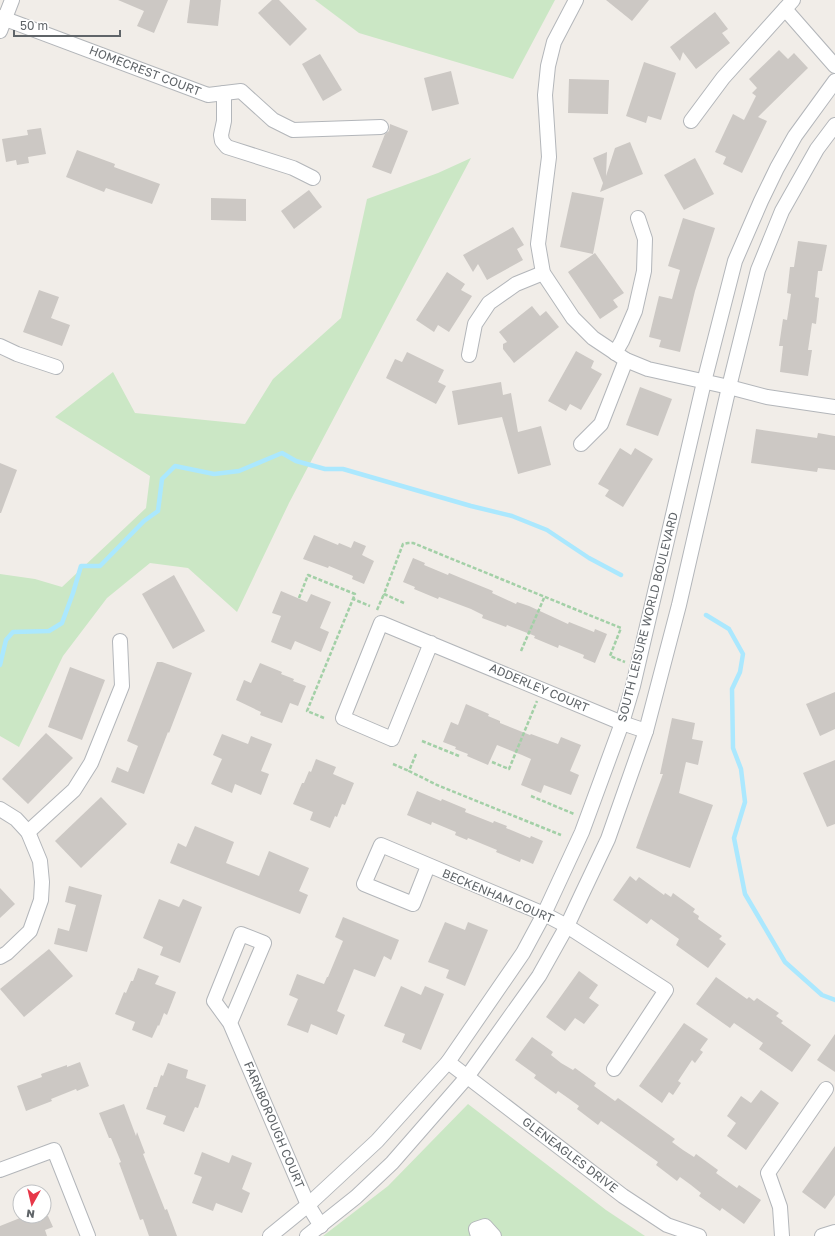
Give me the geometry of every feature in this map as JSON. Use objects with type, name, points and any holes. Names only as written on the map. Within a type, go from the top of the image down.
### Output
[{"type":"street","points":[[2,22],[12,0]]},
{"type":"street","points":[[576,0],[554,42],[548,66],[545,95],[549,157],[538,244],[543,273],[573,318],[593,338],[620,356],[648,369],[767,397],[835,407]]},
{"type":"street","points":[[692,121],[723,78],[789,5],[835,66]]},
{"type":"street","name":"HOMECREST COURT","points":[[2,22],[208,95],[241,91],[273,120],[293,130],[381,127]]},
{"type":"street","name":"SOUTH LEISURE WORLD BOULEVARD","points":[[270,1236],[308,1205],[377,1141],[448,1062],[523,954],[544,914],[582,832],[622,723],[704,382],[735,261],[777,168],[795,136],[835,81]]},
{"type":"street","points":[[224,93],[224,122],[221,135],[222,141],[227,147],[293,168],[313,178]]},
{"type":"street","points":[[307,1236],[356,1197],[392,1163],[467,1076],[539,976],[567,926],[608,839],[646,731],[679,605],[729,387],[758,270],[779,218],[817,149],[835,125]]},
{"type":"street","points":[[581,444],[601,424],[620,356],[622,341],[635,311],[644,271],[645,239],[638,218]]},
{"type":"street","points":[[469,355],[475,324],[489,303],[516,284],[543,273]]},
{"type":"street","points":[[0,346],[17,354],[56,367]]},
{"type":"street","name":"ADDERLEY COURT","points":[[431,643],[392,738],[343,718],[381,623],[431,643],[542,689],[622,723],[646,731]]},
{"type":"street","points":[[28,832],[74,790],[92,763],[122,686],[120,641]]},
{"type":"street","points":[[0,809],[16,819],[28,832],[40,861],[42,882],[41,900],[30,931],[7,953],[0,957]]},
{"type":"street","name":"BECKENHAM COURT","points":[[428,866],[413,904],[364,884],[380,845],[544,914],[567,926],[666,990],[614,1069]]},
{"type":"street","name":"FARNBOROUGH COURT","points":[[230,1023],[264,943],[241,934],[214,1001],[230,1023],[308,1205],[320,1226]]},
{"type":"street","name":"GLENEAGLES DRIVE","points":[[448,1062],[623,1196],[667,1225],[699,1236]]},
{"type":"street","points":[[782,1236],[780,1207],[768,1173],[826,1089]]},
{"type":"street","points":[[0,1170],[54,1150],[88,1236]]},
{"type":"street","points":[[478,1236],[476,1229],[485,1226],[494,1236]]},
{"type":"street","points":[[822,1236],[835,1232]]},
{"type":"path","points":[[377,610],[403,544],[413,543],[544,598],[621,628],[610,656],[625,662]]},
{"type":"path","points":[[299,598],[308,575],[355,594],[307,711],[324,718]]},
{"type":"path","points":[[384,594],[404,602]]},
{"type":"path","points":[[521,651],[544,598]]},
{"type":"path","points":[[353,599],[370,606]]},
{"type":"path","points":[[492,762],[509,769],[542,689]]},
{"type":"path","points":[[422,741],[459,756]]},
{"type":"path","points":[[409,771],[416,754]]},
{"type":"path","points":[[392,764],[438,785],[561,835]]},
{"type":"path","points":[[531,796],[574,814]]},
{"type":"green space","points":[[315,0],[555,0],[513,79],[359,33]]},
{"type":"green space","points":[[471,158],[289,503],[237,612],[188,568],[150,563],[107,598],[63,656],[19,747],[0,736],[0,574],[35,579],[62,587],[146,508],[150,476],[55,417],[113,372],[135,413],[245,424],[273,379],[341,318],[367,199],[438,173]]},
{"type":"green space","points":[[468,1104],[606,1210],[645,1236],[323,1236],[388,1186]]},
{"type":"building","points":[[118,0],[168,0],[154,33],[137,26],[144,11]]},
{"type":"building","points":[[190,0],[221,0],[218,26],[187,23]]},
{"type":"building","points":[[272,0],[279,0],[307,29],[290,46],[258,13]]},
{"type":"building","points":[[606,0],[649,0],[632,21]]},
{"type":"building","points":[[715,12],[728,29],[722,33],[730,43],[696,69],[683,52],[680,61],[670,47]]},
{"type":"building","points":[[779,50],[788,59],[794,53],[808,68],[758,117],[767,121],[742,173],[723,164],[726,157],[715,152],[733,114],[744,120],[756,96],[752,93],[757,88],[749,79]]},
{"type":"building","points":[[320,54],[342,90],[323,101],[302,64]]},
{"type":"building","points":[[644,62],[676,73],[661,120],[648,116],[646,123],[626,116]]},
{"type":"building","points":[[451,71],[459,104],[432,111],[424,78]]},
{"type":"building","points":[[569,79],[609,80],[608,114],[568,113]]},
{"type":"building","points":[[390,124],[408,131],[391,174],[372,167],[385,134],[389,131]]},
{"type":"building","points":[[41,128],[46,154],[28,157],[29,163],[17,165],[16,160],[6,162],[2,139],[28,135],[27,130]]},
{"type":"building","points":[[630,142],[643,174],[600,192],[603,183],[593,158],[607,152],[606,176],[615,148]]},
{"type":"building","points":[[77,150],[115,164],[114,167],[160,184],[152,204],[106,188],[104,192],[66,177]]},
{"type":"building","points":[[695,158],[714,194],[684,210],[664,175]]},
{"type":"building","points":[[309,190],[322,207],[294,229],[281,211]]},
{"type":"building","points":[[572,192],[604,198],[593,254],[560,247]]},
{"type":"building","points":[[211,198],[246,199],[246,221],[211,220]]},
{"type":"building","points":[[683,218],[715,228],[695,291],[680,352],[659,347],[661,340],[649,337],[659,296],[672,299],[680,270],[668,266]]},
{"type":"building","points":[[513,227],[524,245],[517,249],[523,260],[487,280],[478,264],[473,272],[463,255]]},
{"type":"building","points":[[798,241],[827,245],[822,271],[818,271],[815,297],[819,298],[816,324],[812,323],[808,350],[812,350],[808,376],[780,372],[783,346],[779,346],[783,319],[787,320],[791,294],[787,293],[790,267],[794,267]]},
{"type":"building","points":[[595,253],[624,293],[613,300],[618,307],[600,319],[568,272]]},
{"type":"building","points":[[447,272],[465,284],[461,290],[472,296],[449,332],[438,325],[434,332],[416,320]]},
{"type":"building","points":[[39,290],[59,297],[51,318],[70,325],[62,346],[23,332]]},
{"type":"building","points":[[532,306],[540,316],[546,311],[559,327],[514,363],[503,349],[503,344],[507,342],[499,332]]},
{"type":"building","points":[[576,351],[594,361],[591,368],[602,374],[581,410],[570,404],[566,411],[548,401]]},
{"type":"building","points":[[407,352],[444,370],[438,382],[446,386],[436,404],[386,378],[395,359],[402,362]]},
{"type":"building","points":[[501,382],[503,395],[511,393],[518,432],[541,426],[551,465],[518,474],[502,417],[458,425],[452,391]]},
{"type":"building","points":[[640,387],[672,399],[658,436],[626,425]]},
{"type":"building","points":[[756,429],[817,438],[818,433],[835,436],[835,470],[818,468],[817,472],[751,463]]},
{"type":"building","points":[[620,448],[631,455],[635,448],[653,459],[623,507],[605,496],[609,490],[598,484]]},
{"type":"building","points":[[0,463],[17,470],[1,513],[0,513]]},
{"type":"building","points":[[314,535],[338,545],[339,543],[351,548],[354,541],[366,546],[362,555],[374,561],[364,584],[352,579],[353,576],[329,566],[328,568],[303,559]]},
{"type":"building","points":[[413,558],[425,563],[424,565],[448,575],[449,573],[493,591],[492,593],[516,604],[517,602],[529,606],[568,624],[569,622],[594,632],[595,629],[607,634],[595,663],[583,658],[584,655],[559,645],[558,648],[534,638],[535,636],[507,625],[506,627],[482,618],[483,615],[471,609],[439,597],[438,599],[414,589],[415,587],[403,582]]},
{"type":"building","points":[[174,575],[205,631],[173,649],[142,594]]},
{"type":"building","points":[[281,591],[307,602],[311,594],[331,602],[320,628],[329,632],[321,652],[295,641],[291,650],[271,642],[281,616],[272,613]]},
{"type":"building","points":[[157,662],[162,662],[192,673],[144,794],[111,782],[117,767],[128,772],[138,746],[127,741]]},
{"type":"building","points":[[260,663],[282,672],[281,674],[294,679],[293,681],[306,686],[298,706],[290,703],[282,723],[260,715],[261,712],[236,700],[244,680],[251,683]]},
{"type":"building","points":[[70,667],[105,680],[82,740],[48,727]]},
{"type":"building","points":[[835,692],[835,729],[820,736],[806,704]]},
{"type":"building","points":[[466,704],[489,714],[488,716],[500,721],[500,723],[530,735],[531,734],[558,744],[561,737],[581,745],[570,771],[579,775],[571,795],[544,785],[541,793],[521,785],[531,759],[522,755],[497,745],[488,765],[467,756],[468,754],[455,749],[456,747],[443,742],[451,722],[458,725]]},
{"type":"building","points":[[672,718],[695,723],[692,739],[703,741],[698,765],[686,762],[679,793],[713,805],[690,868],[636,848],[663,774],[660,774]]},
{"type":"building","points":[[46,733],[73,758],[28,804],[2,779]]},
{"type":"building","points":[[222,734],[248,744],[251,736],[272,744],[261,771],[269,774],[261,795],[235,784],[232,793],[211,784],[222,759],[213,755]]},
{"type":"building","points":[[316,759],[336,767],[333,774],[354,783],[345,805],[342,804],[337,817],[335,816],[330,828],[310,820],[313,812],[293,804],[302,783],[304,783],[309,771],[311,772]]},
{"type":"building","points":[[835,760],[835,824],[827,827],[803,773]]},
{"type":"building","points":[[417,791],[466,809],[465,812],[493,823],[494,821],[507,826],[506,828],[530,838],[531,836],[543,841],[533,864],[521,859],[520,862],[496,852],[497,850],[468,838],[467,840],[455,835],[456,832],[432,822],[431,825],[407,815]]},
{"type":"building","points":[[101,797],[127,824],[81,868],[55,841]]},
{"type":"building","points":[[195,826],[234,842],[226,863],[259,876],[269,851],[309,868],[299,891],[308,895],[300,914],[170,863],[178,843],[186,847]]},
{"type":"building","points":[[630,876],[636,881],[639,877],[664,895],[665,893],[671,897],[673,893],[695,909],[693,912],[699,916],[698,919],[722,936],[719,939],[726,944],[708,968],[676,945],[679,939],[651,919],[647,924],[613,900]]},
{"type":"building","points":[[69,886],[102,895],[87,952],[54,944],[58,928],[69,931],[76,905],[65,902]]},
{"type":"building","points":[[0,888],[15,904],[0,918]]},
{"type":"building","points":[[159,899],[179,907],[183,899],[202,907],[180,963],[160,955],[163,947],[143,938]]},
{"type":"building","points":[[343,917],[399,940],[391,960],[384,956],[375,977],[354,969],[337,1011],[345,1015],[337,1035],[311,1024],[308,1033],[287,1025],[298,999],[289,995],[297,974],[324,984],[343,941],[335,937]]},
{"type":"building","points":[[445,922],[465,930],[468,922],[488,930],[465,986],[446,978],[449,970],[428,962]]},
{"type":"building","points":[[49,949],[73,976],[24,1017],[0,989]]},
{"type":"building","points":[[138,968],[159,976],[155,984],[176,992],[167,1015],[164,1013],[152,1038],[132,1030],[135,1022],[115,1014],[124,992],[126,993],[131,981],[133,981]]},
{"type":"building","points":[[579,971],[598,985],[589,998],[599,1005],[584,1024],[575,1018],[565,1031],[546,1017]]},
{"type":"building","points":[[716,977],[747,999],[749,997],[754,1001],[757,998],[779,1013],[776,1016],[783,1021],[781,1023],[811,1045],[792,1072],[759,1049],[763,1043],[734,1023],[730,1028],[696,1004]]},
{"type":"building","points":[[401,986],[421,995],[425,986],[444,994],[421,1050],[402,1042],[405,1034],[384,1026]]},
{"type":"building","points":[[684,1023],[708,1039],[700,1050],[703,1052],[695,1063],[692,1060],[678,1081],[681,1083],[673,1095],[669,1092],[662,1103],[639,1086]]},
{"type":"building","points":[[835,1034],[835,1072],[817,1060]]},
{"type":"building","points":[[532,1037],[553,1052],[551,1055],[561,1063],[573,1070],[575,1068],[596,1083],[594,1086],[615,1101],[618,1098],[675,1139],[672,1142],[683,1150],[694,1157],[696,1154],[718,1170],[716,1173],[737,1188],[739,1185],[761,1200],[744,1224],[722,1208],[720,1211],[699,1196],[701,1193],[680,1177],[677,1181],[656,1165],[658,1162],[601,1121],[598,1125],[577,1109],[579,1106],[558,1091],[556,1094],[534,1078],[536,1075],[515,1060]]},
{"type":"building","points":[[80,1062],[89,1086],[77,1091],[76,1089],[51,1099],[52,1101],[26,1111],[17,1086],[42,1077],[41,1074]]},
{"type":"building","points":[[168,1063],[188,1070],[186,1078],[206,1085],[198,1108],[195,1107],[184,1132],[163,1124],[166,1116],[146,1109],[154,1087],[157,1087],[161,1075],[163,1076]]},
{"type":"building","points":[[761,1090],[779,1103],[746,1150],[727,1136],[736,1123],[727,1116],[741,1096],[751,1103]]},
{"type":"building","points":[[124,1104],[136,1136],[137,1132],[145,1153],[143,1154],[148,1167],[165,1210],[167,1209],[177,1236],[149,1236],[143,1219],[140,1220],[119,1163],[121,1162],[99,1113]]},
{"type":"building","points":[[835,1146],[835,1195],[825,1209],[802,1192]]},
{"type":"building","points":[[202,1152],[229,1163],[232,1155],[252,1163],[242,1189],[250,1193],[242,1213],[216,1203],[213,1211],[192,1203],[202,1177],[194,1174]]},
{"type":"building","points":[[12,1221],[12,1224],[52,1224],[53,1227],[45,1230],[47,1236],[0,1236],[0,1226]]},
{"type":"waterway","points":[[0,665],[6,640],[13,632],[49,631],[62,623],[81,566],[100,566],[144,521],[158,511],[162,479],[175,466],[214,474],[239,471],[282,453],[296,461],[325,469],[343,469],[471,506],[512,516],[547,530],[589,558],[621,575]]},
{"type":"waterway","points":[[706,615],[729,629],[743,654],[740,672],[732,689],[733,748],[741,769],[745,802],[734,838],[745,894],[785,962],[822,995],[835,1000]]}]
